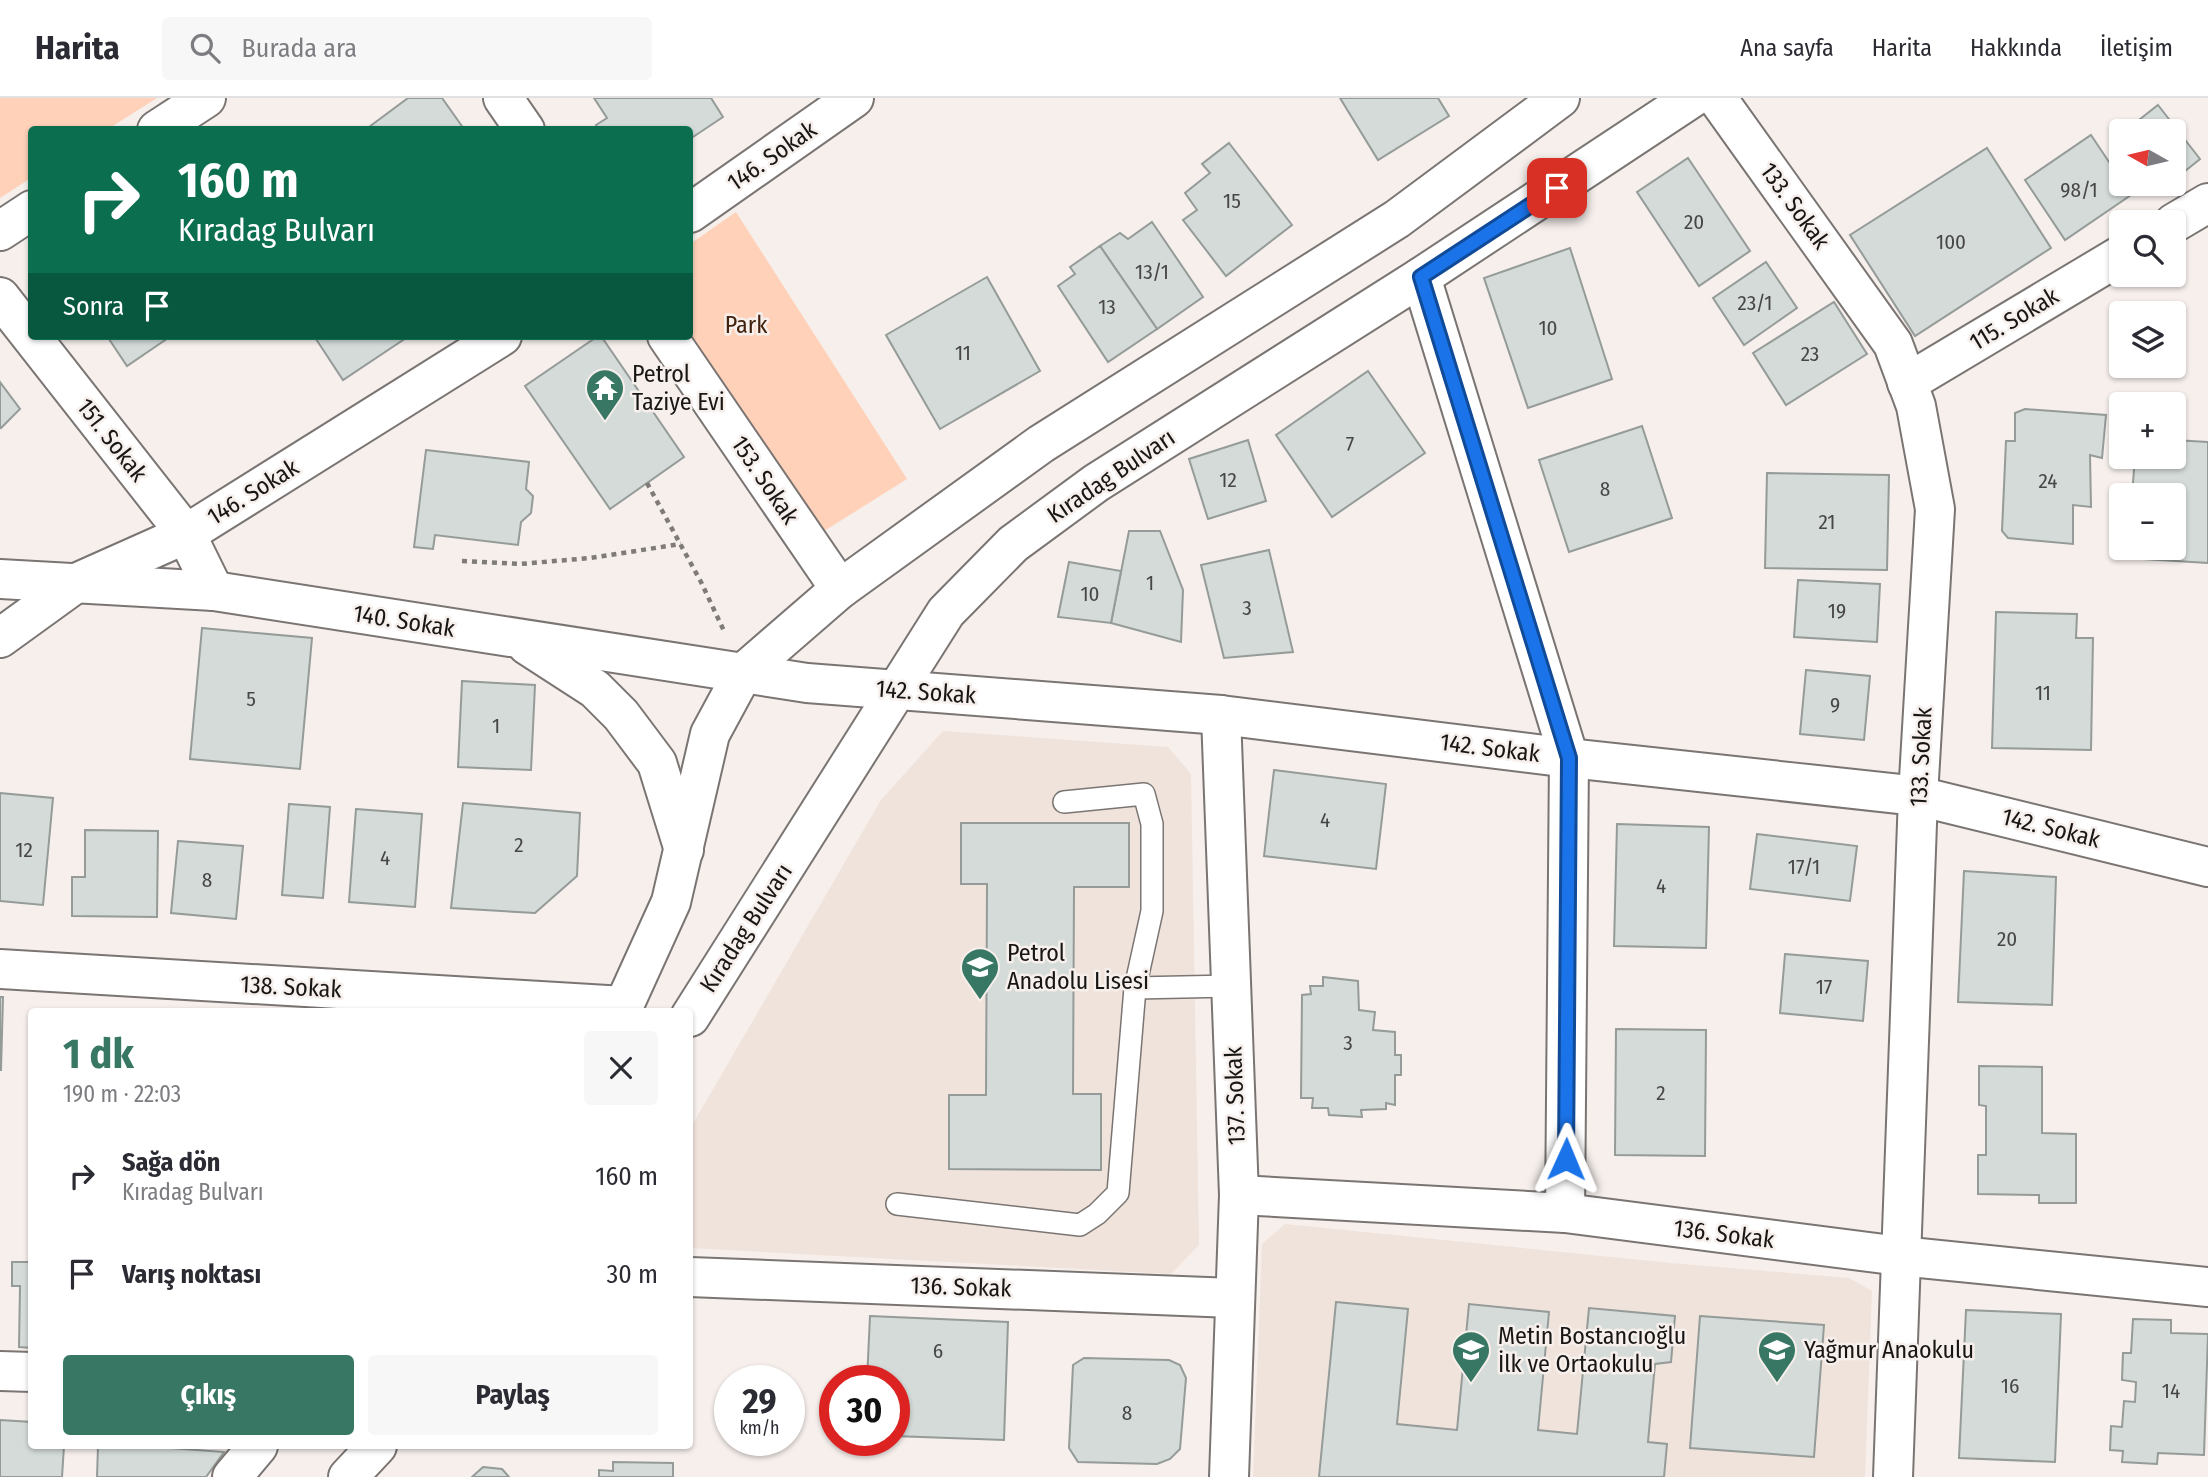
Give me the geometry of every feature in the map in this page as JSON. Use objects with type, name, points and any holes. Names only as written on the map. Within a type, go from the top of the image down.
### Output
[{"type":"street","points":[[163,126],[206,98]]},
{"type":"street","points":[[503,98],[522,126]]},
{"type":"street","name":"146. Sokak","points":[[693,211],[854,98]]},
{"type":"street","points":[[623,1008],[671,902],[710,734],[743,673],[840,589],[1041,444],[1397,219],[1560,98]]},
{"type":"street","name":"Kıradag Bulvarı","points":[[693,1012],[946,612],[1013,544],[1096,483],[1421,277],[1692,98]]},
{"type":"street","name":"133. Sokak","points":[[1717,98],[1893,344],[1916,406],[1935,509],[1919,796],[1893,1477]]},
{"type":"street","points":[[2186,216],[2208,203]]},
{"type":"street","points":[[0,231],[28,213]]},
{"type":"street","name":"115. Sokak","points":[[1908,383],[2109,262]]},
{"type":"street","points":[[1421,277],[1569,758],[1565,1213]]},
{"type":"street","name":"151. Sokak","points":[[0,297],[28,333]]},
{"type":"street","name":"151. Sokak","points":[[34,340],[186,534],[214,591]]},
{"type":"street","name":"146. Sokak","points":[[0,638],[76,583],[186,534],[496,340]]},
{"type":"street","name":"153. Sokak","points":[[670,340],[840,589]]},
{"type":"street","name":"140. Sokak","points":[[0,579],[214,591],[807,683]]},
{"type":"street","points":[[517,638],[595,689],[621,715],[657,763],[684,850]]},
{"type":"street","name":"142. Sokak","points":[[807,683],[1221,715],[1569,758],[1919,796],[2208,867]]},
{"type":"street","name":"137. Sokak","points":[[1221,715],[1239,1195],[1233,1298],[1229,1477]]},
{"type":"street","name":"138. Sokak","points":[[0,970],[607,1008]]},
{"type":"street","name":"136. Sokak","points":[[1239,1195],[1565,1213],[1900,1256],[2208,1287]]},
{"type":"street","name":"136. Sokak","points":[[693,1277],[1233,1298]]},
{"type":"street","points":[[0,1371],[28,1372]]},
{"type":"street","points":[[232,1477],[255,1449]]},
{"type":"street","points":[[348,1477],[374,1449]]},
{"type":"lane","points":[[897,1204],[1080,1225],[1097,1214],[1118,1192],[1135,988],[1152,911],[1153,824],[1144,794],[1064,802]]},
{"type":"lane","points":[[1135,988],[1230,986]]},
{"type":"path","points":[[647,483],[701,582],[743,673]]},
{"type":"path","points":[[462,561],[520,564],[590,558],[681,544]]},
{"type":"shaded area","name":"Petrol Anadolu Lisesi","points":[[943,731],[1168,747],[1191,774],[1199,1245],[1171,1274],[693,1248],[693,1124],[881,800]]},
{"type":"shaded area","name":"Metin Bostancıoğlu İlk ve Ortaokulu","points":[[1285,1224],[1849,1278],[1872,1291],[1865,1477],[1253,1477],[1262,1244]]},
{"type":"green space","points":[[0,98],[157,98],[113,126],[28,126],[28,180],[0,198]]},
{"type":"green space","name":"Park","points":[[736,212],[907,479],[821,533],[692,340],[693,242]]},
{"type":"building","points":[[408,98],[442,98],[462,126],[370,126]]},
{"type":"building","points":[[594,98],[711,98],[723,117],[693,137],[693,126],[597,126],[607,118]]},
{"type":"building","points":[[1340,98],[1438,98],[1449,116],[1378,160]]},
{"type":"building","points":[[2158,105],[2169,119],[2140,119]]},
{"type":"building","points":[[2091,135],[2109,162],[2109,196],[2130,196],[2065,240],[2025,180]]},
{"type":"building","points":[[2186,141],[2200,159],[2186,170]]},
{"type":"building","points":[[1229,143],[1292,225],[1226,276],[1183,220],[1197,210],[1185,193],[1210,173],[1202,164]]},
{"type":"building","points":[[1987,148],[2051,248],[1915,336],[1850,235]]},
{"type":"building","points":[[1688,158],[1750,251],[1699,286],[1637,192]]},
{"type":"building","points":[[1152,222],[1203,297],[1157,329],[1100,246],[1120,233],[1128,239]]},
{"type":"building","points":[[1100,246],[1157,329],[1108,362],[1058,286],[1075,274],[1070,267]]},
{"type":"building","points":[[1570,248],[1612,379],[1528,408],[1484,278]]},
{"type":"building","points":[[1766,262],[1797,308],[1744,345],[1713,298]]},
{"type":"building","points":[[987,277],[1040,371],[940,429],[886,335]]},
{"type":"building","points":[[1834,302],[1867,354],[1786,405],[1753,353]]},
{"type":"building","points":[[110,340],[165,340],[127,366]]},
{"type":"building","points":[[317,340],[403,340],[343,380]]},
{"type":"building","name":"Petrol Taziye Evi","points":[[592,340],[604,340],[684,457],[610,509],[525,386]]},
{"type":"building","points":[[1368,371],[1425,453],[1332,517],[1276,435]]},
{"type":"building","points":[[0,382],[20,409],[1,428],[0,427]]},
{"type":"building","points":[[2025,409],[2106,415],[2102,458],[2090,455],[2091,507],[2073,505],[2073,544],[2008,538],[2002,531],[2006,441],[2015,441],[2015,413]]},
{"type":"building","points":[[1642,426],[1672,518],[1569,552],[1539,460]]},
{"type":"building","points":[[1248,440],[1266,501],[1208,519],[1189,459]]},
{"type":"building","points":[[2186,441],[2208,442],[2208,563],[2160,560],[2186,560],[2186,483],[2133,483],[2134,469],[2186,469]]},
{"type":"building","points":[[426,450],[529,462],[526,489],[533,496],[531,513],[521,522],[518,545],[435,535],[433,549],[414,547]]},
{"type":"building","points":[[1767,473],[1889,475],[1887,570],[1765,568]]},
{"type":"building","points":[[1129,531],[1160,531],[1183,590],[1181,642],[1111,623]]},
{"type":"building","points":[[1269,550],[1293,652],[1224,658],[1201,565]]},
{"type":"building","points":[[1069,562],[1121,571],[1111,623],[1058,617]]},
{"type":"building","points":[[1798,580],[1880,584],[1877,642],[1794,637]]},
{"type":"building","points":[[1996,612],[2077,614],[2076,638],[2093,638],[2091,750],[1992,748]]},
{"type":"building","points":[[202,628],[312,638],[300,769],[190,759]]},
{"type":"building","points":[[1806,670],[1870,676],[1864,740],[1800,734]]},
{"type":"building","points":[[462,681],[535,685],[531,770],[458,767]]},
{"type":"building","points":[[1274,770],[1386,784],[1376,869],[1264,856]]},
{"type":"building","points":[[0,793],[53,798],[43,905],[0,901]]},
{"type":"building","points":[[463,803],[580,813],[577,876],[535,913],[451,908]]},
{"type":"building","points":[[289,804],[330,807],[323,898],[282,895]]},
{"type":"building","points":[[356,809],[422,814],[415,907],[349,902]]},
{"type":"building","points":[[961,823],[1129,823],[1129,887],[1074,887],[1073,1094],[1101,1094],[1101,1170],[949,1169],[949,1095],[986,1095],[987,884],[961,884]]},
{"type":"building","points":[[1617,824],[1709,827],[1706,948],[1614,946]]},
{"type":"building","points":[[85,830],[158,831],[157,917],[72,916],[72,877],[85,877]]},
{"type":"building","points":[[1757,834],[1857,846],[1850,901],[1750,889]]},
{"type":"building","points":[[178,841],[243,846],[236,919],[171,913]]},
{"type":"building","points":[[1964,871],[2056,877],[2052,1005],[1958,1002]]},
{"type":"building","points":[[1785,954],[1868,961],[1863,1021],[1780,1013]]},
{"type":"building","points":[[1323,977],[1358,981],[1359,1010],[1375,1012],[1373,1030],[1395,1032],[1395,1055],[1401,1055],[1401,1075],[1395,1075],[1395,1105],[1386,1103],[1386,1109],[1361,1110],[1362,1117],[1329,1115],[1328,1108],[1312,1108],[1313,1098],[1301,1098],[1302,995],[1311,994],[1310,986],[1323,986]]},
{"type":"building","points":[[0,997],[3,997],[1,1070],[0,1070]]},
{"type":"building","points":[[1616,1029],[1706,1030],[1705,1156],[1615,1155]]},
{"type":"building","points":[[1979,1066],[2042,1067],[2042,1133],[2076,1134],[2076,1203],[2039,1203],[2039,1195],[1978,1194],[1978,1155],[1986,1155],[1986,1106],[1979,1105]]},
{"type":"building","points":[[12,1262],[28,1262],[28,1348],[19,1347],[20,1286],[12,1286]]},
{"type":"building","points":[[1336,1302],[1408,1309],[1397,1424],[1457,1430],[1469,1304],[1549,1312],[1538,1430],[1577,1434],[1589,1308],[1675,1316],[1671,1362],[1655,1364],[1648,1442],[1667,1444],[1664,1477],[1319,1477]]},
{"type":"building","points":[[1966,1310],[2061,1314],[2055,1462],[1959,1458]]},
{"type":"building","points":[[870,1316],[1008,1322],[1004,1440],[910,1437],[910,1365],[868,1365]]},
{"type":"building","points":[[1700,1316],[1824,1325],[1814,1457],[1690,1448]]},
{"type":"building","points":[[2133,1319],[2171,1320],[2171,1333],[2208,1334],[2204,1455],[2158,1453],[2157,1464],[2122,1462],[2123,1451],[2110,1450],[2111,1426],[2122,1427],[2124,1401],[2135,1402],[2136,1382],[2122,1380],[2123,1353],[2131,1353]]},
{"type":"building","points":[[1084,1358],[1169,1360],[1180,1365],[1186,1378],[1180,1449],[1170,1459],[1157,1464],[1078,1462],[1069,1448],[1073,1365]]},
{"type":"building","points":[[0,1420],[28,1422],[28,1449],[64,1449],[62,1477],[0,1477]]},
{"type":"building","points":[[98,1449],[224,1452],[206,1477],[97,1477]]},
{"type":"building","points":[[613,1462],[673,1463],[673,1477],[599,1477],[599,1470],[613,1471]]},
{"type":"building","points":[[483,1467],[502,1469],[509,1477],[472,1477]]},
{"type":"place","name":"Petrol Taziye Evi","points":[[605,422]]},
{"type":"place","name":"Petrol Anadolu Lisesi","points":[[980,1001]]},
{"type":"place","name":"Metin Bostancıoğlu İlk ve Ortaokulu","points":[[1471,1384]]},
{"type":"place","name":"Yağmur Anaokulu","points":[[1777,1384]]},
{"type":"route","points":[[1557,188],[1421,277],[1569,758],[1566,1159]]}]
